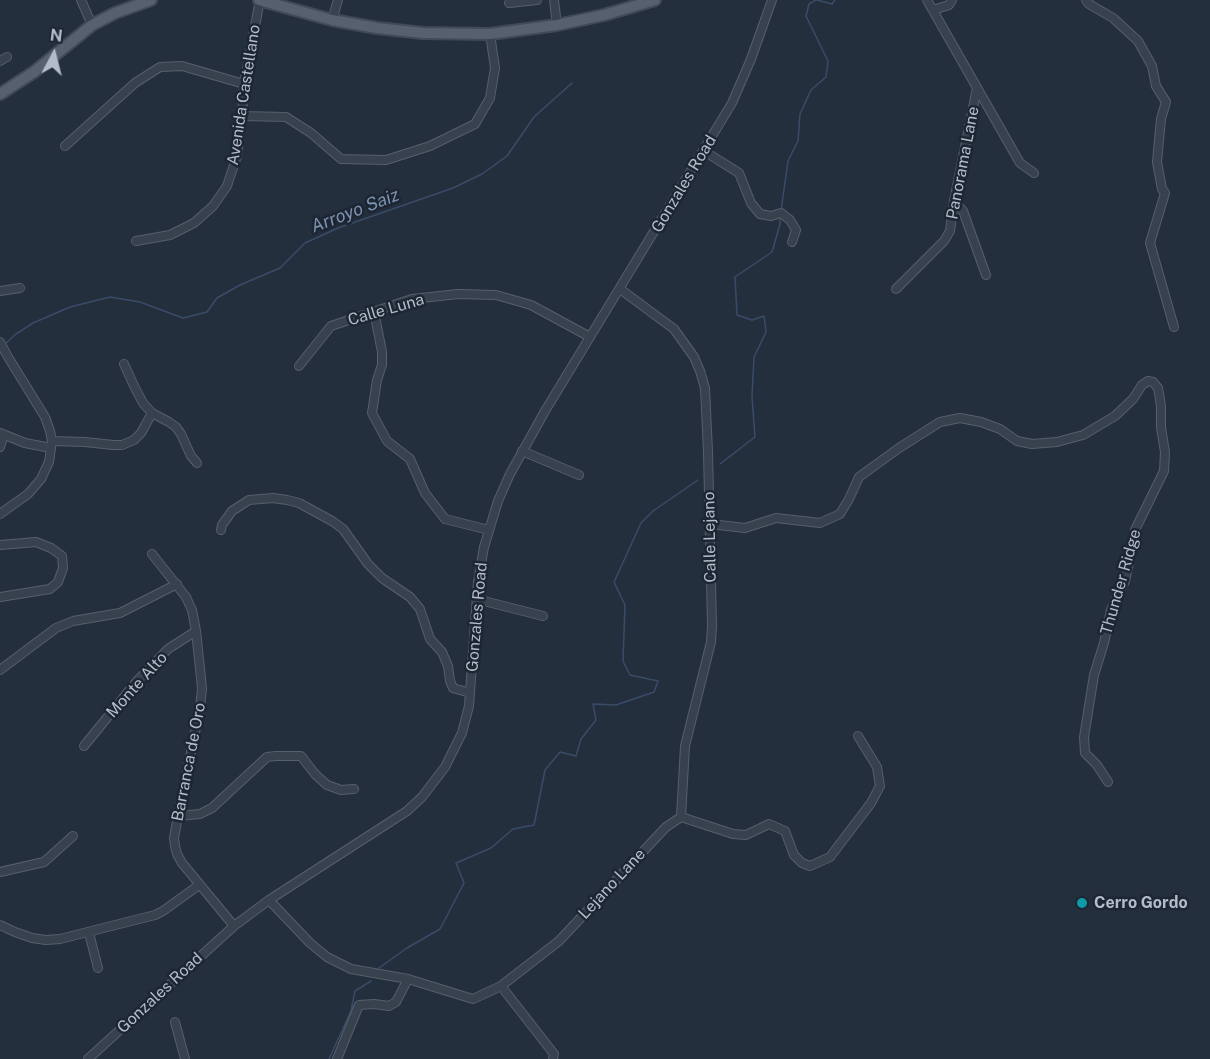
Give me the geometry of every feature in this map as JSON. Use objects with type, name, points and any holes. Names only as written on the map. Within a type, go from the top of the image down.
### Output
[{"type":"main road","points":[[0,94],[34,72],[92,25],[151,0]]},
{"type":"main road","points":[[259,0],[332,20],[377,28],[423,33],[490,34],[557,25],[604,15],[655,0]]},
{"type":"street","points":[[81,0],[92,25]]},
{"type":"street","name":"Avenida Castellano","points":[[136,241],[170,235],[194,223],[213,206],[227,186],[237,156],[244,84],[259,0]]},
{"type":"street","points":[[332,20],[338,0]]},
{"type":"street","points":[[509,3],[537,0]]},
{"type":"street","points":[[554,0],[557,25]]},
{"type":"street","name":"Gonzales Road","points":[[88,1059],[234,926],[269,900],[406,811],[422,797],[445,767],[466,720],[481,564],[498,501],[522,451],[732,103],[772,0]]},
{"type":"street","points":[[927,0],[1020,162],[1034,173]]},
{"type":"street","points":[[933,10],[949,5],[952,0]]},
{"type":"street","points":[[1086,0],[1113,18],[1138,41],[1152,66],[1156,86],[1166,102],[1161,119],[1157,162],[1165,194],[1150,243],[1174,327]]},
{"type":"street","points":[[242,116],[286,117],[311,133],[341,159],[386,160],[430,146],[476,124],[490,98],[495,68],[490,34]]},
{"type":"street","points":[[65,146],[135,83],[160,67],[182,66],[244,84]]},
{"type":"street","name":"Panorama Lane","points":[[896,289],[944,241],[950,231],[977,88]]},
{"type":"street","points":[[704,151],[739,173],[751,203],[760,214],[771,216],[781,213],[790,220],[796,230],[792,242]]},
{"type":"street","points":[[954,201],[963,211],[986,275]]},
{"type":"street","points":[[0,291],[20,288]]},
{"type":"street","name":"Calle Lejano","points":[[620,289],[674,329],[694,357],[700,371],[705,396],[712,597],[711,642],[686,746],[681,817]]},
{"type":"street","name":"Calle Luna","points":[[299,366],[331,326],[412,299],[458,294],[496,295],[531,305],[590,338]]},
{"type":"street","points":[[374,311],[382,352],[382,365],[377,380],[372,413],[387,441],[410,459],[424,493],[445,519],[489,530]]},
{"type":"street","points":[[0,342],[45,417],[50,431],[51,445],[47,468],[37,485],[0,514]]},
{"type":"street","points":[[124,364],[139,396],[152,414],[176,427],[197,463]]},
{"type":"street","name":"Thunder Ridge","points":[[710,524],[744,528],[776,518],[820,523],[840,514],[859,477],[940,422],[960,418],[1000,429],[1017,441],[1032,444],[1057,442],[1083,435],[1115,416],[1133,399],[1142,385],[1148,381],[1152,382],[1158,388],[1165,452],[1164,471],[1135,530],[1125,581],[1111,610],[1094,675],[1084,737],[1085,753],[1097,765],[1108,782]]},
{"type":"street","points":[[0,447],[2,434],[30,445],[85,442],[122,445],[138,437],[152,414]]},
{"type":"street","points":[[522,451],[579,475]]},
{"type":"street","points":[[221,530],[232,512],[249,500],[273,498],[299,503],[332,521],[343,529],[368,564],[382,578],[410,597],[420,609],[430,639],[442,652],[448,666],[453,688],[470,693]]},
{"type":"street","points":[[0,545],[36,542],[51,548],[62,556],[63,568],[58,582],[50,589],[0,597]]},
{"type":"street","name":"Barranca de Oro","points":[[153,554],[177,584],[192,610],[201,678],[201,699],[174,838],[177,854],[199,885],[234,926]]},
{"type":"street","points":[[0,670],[56,628],[73,621],[120,613],[177,584]]},
{"type":"street","points":[[476,599],[543,616]]},
{"type":"street","name":"Monte Alto","points":[[84,746],[152,665],[168,649],[196,630]]},
{"type":"street","points":[[681,817],[733,834],[747,835],[769,824],[784,831],[794,855],[802,863],[810,866],[831,857],[871,803],[880,786],[877,767],[858,736]]},
{"type":"street","points":[[178,816],[200,814],[213,808],[267,757],[301,756],[327,785],[341,790],[354,789]]},
{"type":"street","name":"Lejano Lane","points":[[269,900],[305,939],[327,957],[351,969],[408,979],[472,999],[501,986],[559,941],[666,827],[681,817]]},
{"type":"street","points":[[0,872],[44,862],[74,836]]},
{"type":"street","points":[[0,925],[32,938],[60,939],[156,915],[199,885]]},
{"type":"street","points":[[89,933],[98,968]]},
{"type":"street","points":[[337,1059],[359,1005],[389,1006],[396,1002],[408,979]]},
{"type":"street","points":[[501,986],[554,1054],[553,1059]]},
{"type":"street","points":[[175,1022],[185,1059]]},
{"type":"waterway","points":[[781,211],[788,161],[798,141],[800,114],[811,90],[826,77],[828,61],[806,16],[809,4],[816,0]]},
{"type":"waterway","points":[[817,0],[832,4],[835,0]]},
{"type":"waterway","name":"Arroyo Saiz","points":[[5,344],[33,323],[70,307],[110,297],[140,302],[183,318],[207,312],[217,298],[240,285],[280,268],[305,243],[338,228],[453,188],[482,174],[507,156],[534,117],[572,83]]},
{"type":"waterway","points":[[720,464],[755,437],[752,397],[754,357],[766,332],[764,316],[752,320],[737,315],[735,277],[772,252],[780,216]]},
{"type":"waterway","points":[[379,968],[440,929],[464,883],[456,863],[491,848],[513,829],[534,825],[545,770],[560,752],[576,756],[581,739],[596,720],[593,704],[616,705],[654,692],[658,681],[630,675],[623,661],[625,605],[614,582],[641,523],[653,511],[698,480]]},
{"type":"waterway","points":[[329,1059],[351,1011],[355,991],[371,981]]},
{"type":"place","name":"Cerro Gordo","points":[[1082,903]]}]
